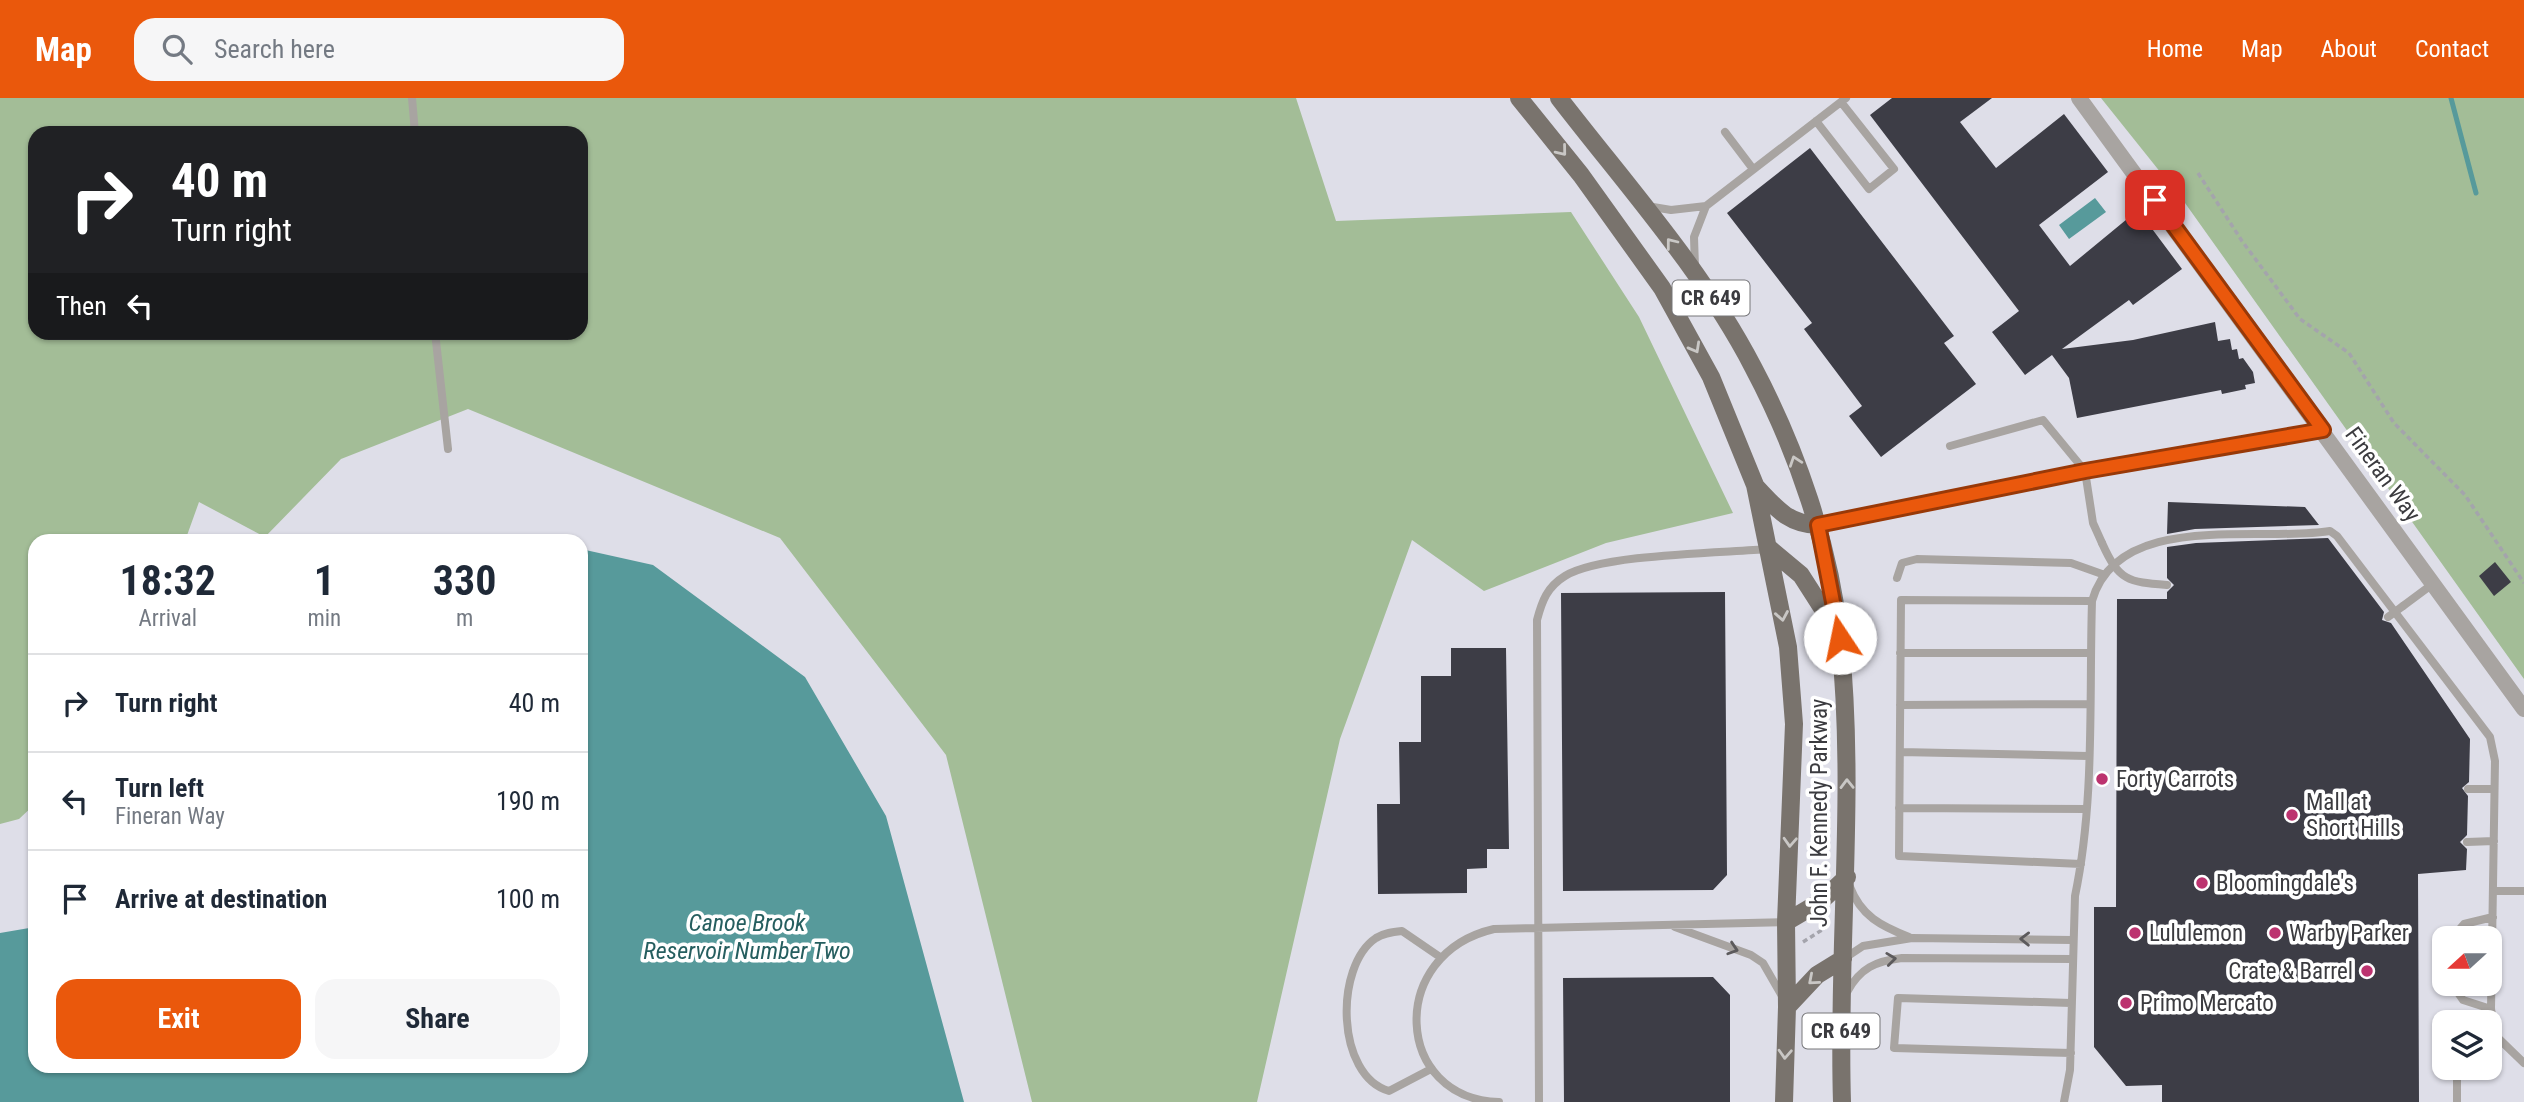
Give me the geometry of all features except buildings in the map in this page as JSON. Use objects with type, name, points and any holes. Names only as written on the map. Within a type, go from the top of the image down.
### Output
[{"type":"main road","name":"John F. Kennedy Parkway","points":[[1519,98],[1581,175],[1662,288],[1711,377],[1755,485],[1788,647],[1794,724],[1786,922],[1784,1102]]},
{"type":"main road","name":"John F. Kennedy Parkway","points":[[1559,98],[1695,273],[1753,366],[1789,444],[1818,525],[1840,638],[1847,771],[1842,1102]]},
{"type":"main road","points":[[1755,485],[1784,516],[1803,524],[1818,525]]},
{"type":"main road","points":[[1770,549],[1801,575],[1840,638]]},
{"type":"main road","points":[[1786,922],[1820,902],[1847,877]]},
{"type":"main road","points":[[1787,1007],[1817,975],[1843,959]]},
{"type":"street","name":"Fineran Way","points":[[2079,98],[2524,709]]},
{"type":"street","points":[[1818,525],[2085,471],[2323,430]]},
{"type":"lane","points":[[412,98],[414,126]]},
{"type":"lane","points":[[1695,273],[1694,237],[1706,206],[1753,169],[1816,121],[1844,100],[1894,169],[1869,189],[1816,121]]},
{"type":"lane","points":[[1725,132],[1753,169]]},
{"type":"lane","points":[[1642,205],[1671,210],[1706,206]]},
{"type":"lane","points":[[436,340],[448,449]]},
{"type":"lane","points":[[1950,446],[2043,420],[2085,471],[2093,523],[2111,564],[2132,583],[2167,585]]},
{"type":"lane","points":[[2064,1102],[2071,1052],[2072,940],[2086,809],[2092,601],[2102,574],[2149,545],[2208,533],[2330,531],[2490,737],[2495,761],[2491,1009],[2463,1000],[2460,996]]},
{"type":"lane","points":[[1539,1102],[1537,620],[1543,596],[1564,576],[1598,563],[1770,549]]},
{"type":"lane","points":[[1897,578],[1902,563],[1917,559],[2071,563],[2102,574]]},
{"type":"lane","points":[[2388,617],[2434,583]]},
{"type":"lane","points":[[2081,864],[1899,856],[1901,600],[2092,601]]},
{"type":"lane","points":[[1900,653],[2090,653]]},
{"type":"lane","points":[[1900,705],[2089,704]]},
{"type":"lane","points":[[1900,752],[2088,756]]},
{"type":"lane","points":[[2468,789],[2494,789]]},
{"type":"lane","points":[[1899,808],[2086,809]]},
{"type":"lane","points":[[2467,842],[2494,841]]},
{"type":"lane","points":[[1847,877],[1862,911],[1878,923],[1912,939]]},
{"type":"lane","points":[[2493,891],[2524,891]]},
{"type":"lane","points":[[2462,926],[2493,917]]},
{"type":"lane","points":[[1499,1102],[1470,1097],[1449,1085],[1431,1069],[1421,1048],[1417,1014],[1424,980],[1440,957],[1471,934],[1494,929],[1786,922]]},
{"type":"lane","points":[[1669,925],[1751,955],[1763,963],[1787,1007]]},
{"type":"lane","points":[[1431,1069],[1390,1091],[1373,1084],[1361,1070],[1353,1049],[1347,1028],[1347,1002],[1355,966],[1375,939],[1402,931],[1440,957]]},
{"type":"lane","points":[[1843,959],[1863,946],[1912,939],[2072,940]]},
{"type":"lane","points":[[1842,1001],[1853,982],[1877,961],[1902,958],[2072,959]]},
{"type":"lane","points":[[2071,1003],[1898,998],[1894,1048],[2071,1052]]},
{"type":"lane","points":[[2502,1045],[2524,1063]]},
{"type":"lane","points":[[2457,1080],[2457,1102]]},
{"type":"path","points":[[2198,173],[2242,242],[2300,318],[2349,353],[2394,423],[2465,495],[2524,583]]},
{"type":"path","points":[[1802,943],[1827,928]]},
{"type":"green space","points":[[0,98],[1296,98],[1336,221],[1571,212],[1639,317],[1733,513],[1606,543],[1484,591],[1412,540],[1340,739],[1257,1102],[1032,1102],[946,755],[780,538],[468,409],[341,459],[268,534],[259,534],[199,502],[188,534],[28,534],[28,811],[19,819],[0,824]]},
{"type":"green space","points":[[2101,98],[2524,98],[2524,679],[2185,203]]},
{"type":"water","points":[[2095,198],[2106,212],[2069,239],[2059,225]]},
{"type":"water","name":"Canoe Brook Reservoir Number Two","points":[[588,551],[653,565],[805,677],[886,816],[964,1102],[0,1102],[0,933],[28,928],[28,1073],[588,1073]]},
{"type":"waterway","points":[[2451,98],[2476,193]]},
{"type":"place","name":"Forty Carrots","points":[[2102,779]]},
{"type":"place","name":"Mall at Short Hills","points":[[2292,815]]},
{"type":"place","name":"Bloomingdale's","points":[[2202,883]]},
{"type":"place","name":"Lululemon","points":[[2135,933]]},
{"type":"place","name":"Warby Parker","points":[[2275,933]]},
{"type":"place","name":"Crate & Barrel","points":[[2367,971]]},
{"type":"place","name":"Primo Mercato","points":[[2126,1003]]},
{"type":"route","points":[[1840,638],[1818,525],[2085,471],[2323,430],[2155,200]]}]
